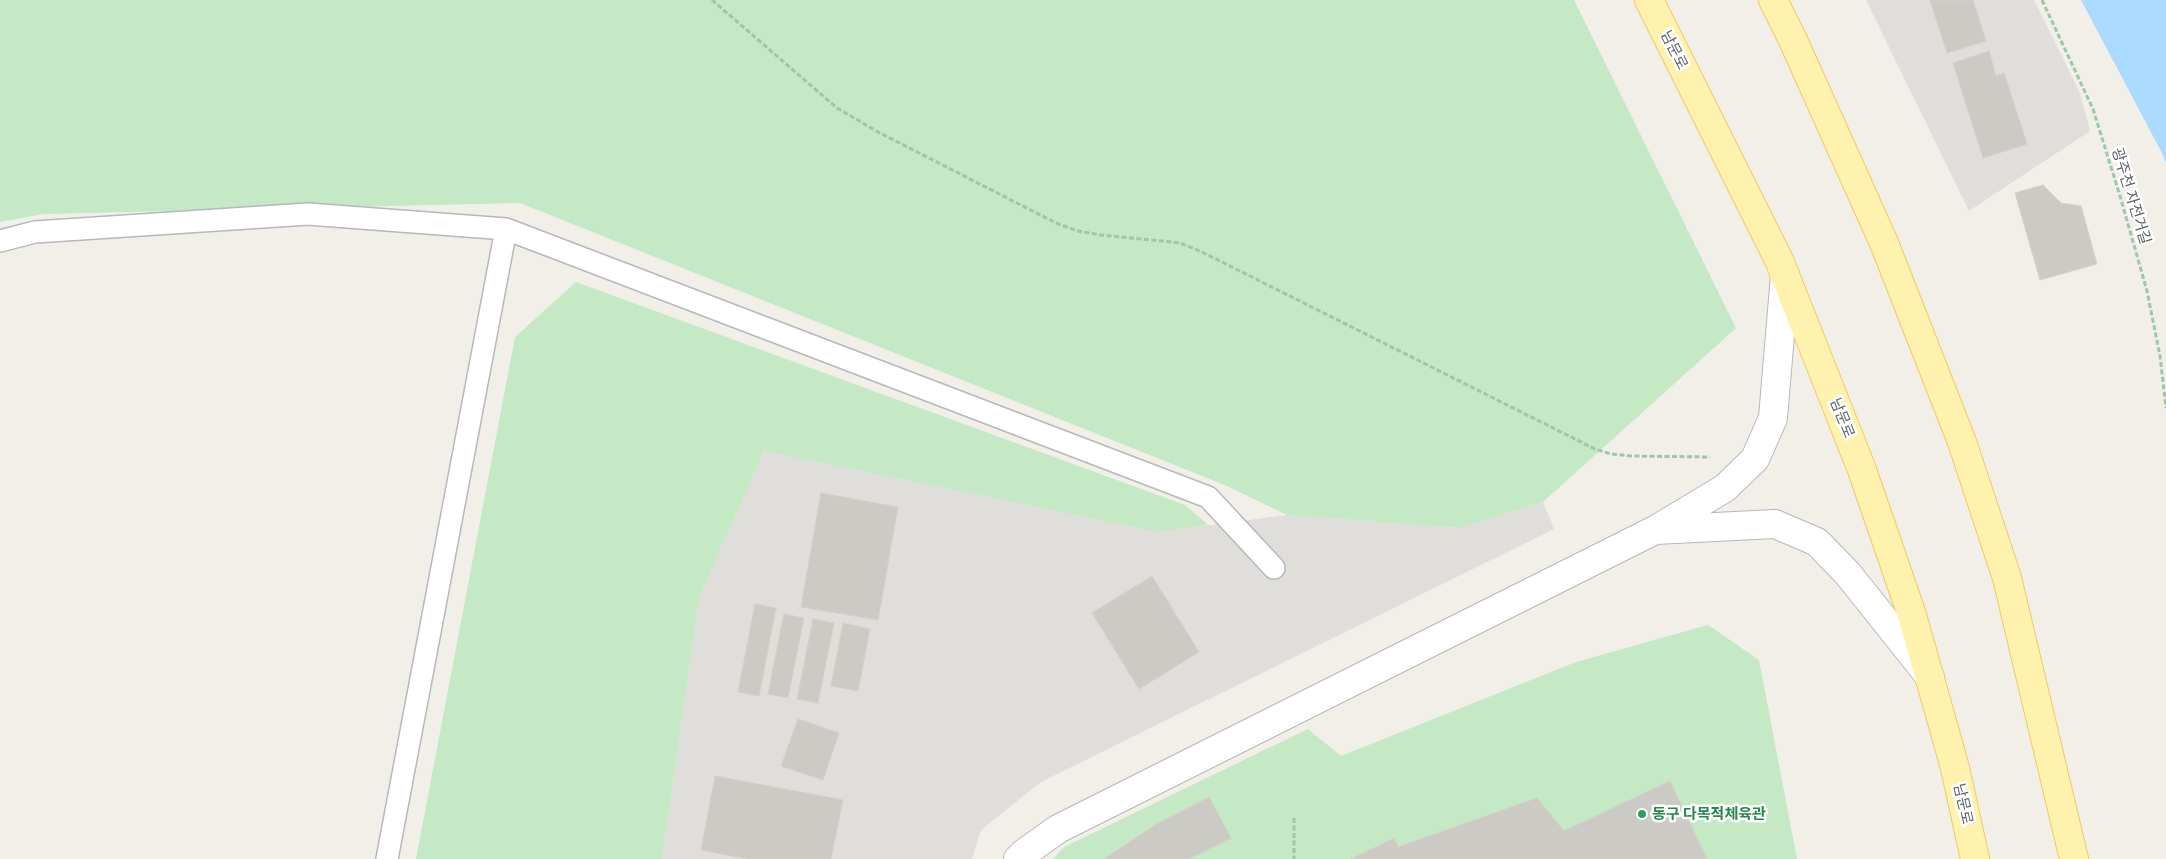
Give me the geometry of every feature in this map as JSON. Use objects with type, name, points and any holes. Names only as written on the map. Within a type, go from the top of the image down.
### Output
[{"type":"main road","name":"남문로","points":[[1649,0],[1785,275],[1862,470],[1912,615],[1955,768],[1975,859]]},
{"type":"main road","points":[[1773,0],[1884,243],[1962,442],[2007,578],[2074,859]]},
{"type":"street","points":[[1018,859],[1058,830],[1655,530],[1725,488],[1756,459],[1773,418],[1785,275]]},
{"type":"street","points":[[1655,530],[1776,524],[1817,542],[1848,574],[1930,677]]},
{"type":"lane","points":[[0,241],[35,232],[308,214],[506,229],[1208,497],[1274,568]]},
{"type":"lane","points":[[387,859],[506,229]]},
{"type":"path","points":[[712,0],[837,108],[887,137],[1056,223],[1078,231],[1101,235],[1180,243],[1202,252],[1595,449],[1611,454],[1631,456],[1756,459]]},
{"type":"path","name":"광주천 자전거길","points":[[2042,0],[2093,109],[2120,196],[2147,291],[2160,356],[2166,408]]},
{"type":"path","points":[[1294,818],[1294,859]]},
{"type":"shaded area","points":[[1866,0],[2034,0],[2080,93],[2090,131],[1969,211]]},
{"type":"shaded area","points":[[764,451],[1158,532],[1287,515],[1459,528],[1543,502],[1554,529],[1041,782],[981,830],[972,859],[662,859],[699,598]]},
{"type":"green space","points":[[0,0],[1574,0],[1736,328],[1543,502],[1459,528],[1287,515],[1227,486],[520,203],[43,214],[0,222]]},
{"type":"green space","points":[[576,282],[1185,505],[1208,525],[1158,532],[764,451],[699,598],[662,859],[416,859],[515,337]]},
{"type":"green space","points":[[1708,625],[1759,660],[1797,859],[1053,859],[1064,847],[1308,729],[1341,756],[1576,662]]},
{"type":"water","points":[[2081,0],[2166,0],[2166,163],[2162,153]]},
{"type":"building","points":[[1930,0],[1973,0],[1986,41],[1947,53]]},
{"type":"building","points":[[1989,51],[1996,76],[2004,73],[2027,144],[1983,158],[1953,63]]},
{"type":"building","points":[[2043,185],[2061,203],[2081,206],[2097,264],[2040,280],[2015,193]]},
{"type":"building","points":[[821,493],[898,507],[878,620],[801,607]]},
{"type":"building","points":[[1152,576],[1199,652],[1139,689],[1092,613]]},
{"type":"building","points":[[755,604],[776,608],[759,696],[738,692]]},
{"type":"building","points":[[784,614],[804,618],[788,698],[768,694]]},
{"type":"building","points":[[813,619],[834,623],[818,703],[797,699]]},
{"type":"building","points":[[843,623],[870,629],[858,691],[831,686]]},
{"type":"building","points":[[798,719],[839,733],[823,780],[781,766]]},
{"type":"building","points":[[715,776],[843,800],[831,859],[747,859],[701,850]]},
{"type":"building","name":"동구 다목적체육관","points":[[1670,781],[1707,859],[1351,859],[1394,838],[1398,847],[1537,798],[1564,831]]},
{"type":"building","points":[[1209,797],[1231,838],[1189,859],[1104,859],[1155,825]]},
{"type":"place","name":"동구 다목적체육관","points":[[1642,814]]}]
